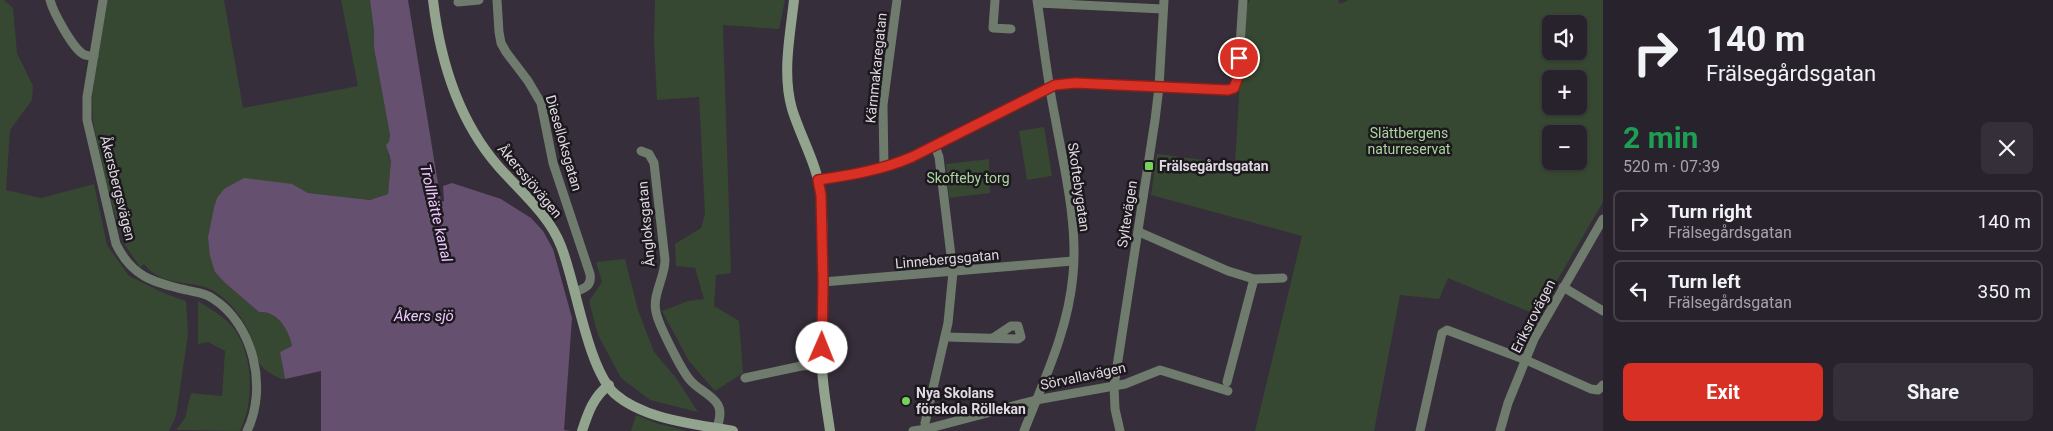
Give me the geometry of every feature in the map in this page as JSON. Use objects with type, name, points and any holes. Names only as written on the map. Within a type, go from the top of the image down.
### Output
[{"type":"street","points":[[50,0],[61,24],[80,52],[85,55],[94,56]]},
{"type":"street","name":"Åkersbergsvägen","points":[[103,0],[87,97],[87,120],[116,244],[124,259],[136,272],[158,283],[211,297],[239,324],[251,349],[255,372],[255,408],[247,431]]},
{"type":"street","name":"Åkerssjövägen","points":[[433,0],[444,61],[460,106],[490,156],[554,230],[562,247],[592,350],[601,374],[609,385]]},
{"type":"street","points":[[458,2],[479,0]]},
{"type":"street","name":"Dieselloksgatan","points":[[498,0],[501,43],[541,103],[553,163],[590,274],[591,280],[588,287],[575,292]]},
{"type":"street","points":[[794,0],[786,69],[787,87],[792,109],[818,180],[821,195],[822,365],[830,431]]},
{"type":"street","name":"Kärnmakaregatan","points":[[884,168],[883,105],[897,0]]},
{"type":"street","points":[[995,0],[993,28],[1011,29]]},
{"type":"street","points":[[818,180],[884,168],[935,146],[1049,88],[1064,84],[1228,90],[1234,88],[1238,77],[1243,0]]},
{"type":"street","points":[[1037,2],[1163,4]]},
{"type":"street","name":"Skoftebygatan","points":[[1024,431],[1062,334],[1074,275],[1072,219],[1049,88],[1037,2]]},
{"type":"street","name":"Syltevägen","points":[[1120,431],[1115,409],[1114,386],[1139,232],[1159,87],[1163,4]]},
{"type":"street","points":[[920,430],[925,423],[946,337],[953,272],[939,157],[935,146]]},
{"type":"street","name":"Ångloksgatan","points":[[641,151],[649,154],[654,163],[665,260],[665,267],[655,303],[656,314],[690,380],[715,400],[718,405],[720,416],[717,428]]},
{"type":"street","name":"Eriksrovägen","points":[[1500,431],[1508,403],[1534,339],[1603,219]]},
{"type":"street","points":[[1139,232],[1210,265],[1254,279],[1283,278]]},
{"type":"street","name":"Linnebergsgatan","points":[[823,282],[1073,261]]},
{"type":"street","name":"Sörvallavägen","points":[[920,430],[1036,400],[1114,386],[1160,370],[1227,387],[1254,279]]},
{"type":"street","points":[[1563,287],[1603,311]]},
{"type":"street","points":[[1420,431],[1442,333],[1447,330],[1526,360],[1591,389],[1598,390],[1603,385]]},
{"type":"street","points":[[946,337],[992,338]]},
{"type":"street","points":[[745,378],[801,366],[822,365]]},
{"type":"street","points":[[582,431],[590,407],[598,394],[609,385],[614,393],[630,404],[666,418],[733,431]]},
{"type":"green space","points":[[0,0],[4,0],[13,8],[17,53],[33,86],[32,100],[10,130],[6,190],[41,198],[94,184],[107,245],[129,276],[166,294],[186,301],[188,334],[176,416],[169,431],[0,431]]},
{"type":"green space","points":[[106,0],[224,0],[243,108],[358,86],[341,0],[370,0],[374,48],[390,135],[388,155],[391,161],[388,194],[370,200],[308,193],[302,190],[217,198],[208,237],[215,272],[259,312],[272,315],[285,328],[292,346],[280,352],[285,379],[271,374],[260,364],[252,338],[244,322],[227,301],[208,288],[161,277],[144,264],[140,267],[125,245],[105,181],[93,121],[92,98]]},
{"type":"green space","points":[[655,0],[785,0],[779,29],[723,25],[731,273],[716,275],[714,306],[739,321],[743,373],[715,391],[689,361],[662,311],[688,301],[704,299],[695,268],[676,266],[675,244],[701,228],[705,214],[699,97],[657,100],[654,41]]},
{"type":"green space","name":"Slättbergens naturreservat","points":[[1250,0],[1338,0],[1340,4],[1349,0],[1603,0],[1603,202],[1537,315],[1448,278],[1439,299],[1400,295],[1374,431],[1255,431],[1302,236],[1151,195],[1157,154],[1235,164],[1244,12]]},
{"type":"green space","points":[[1044,127],[1052,176],[1027,180],[1019,131]]},
{"type":"green space","name":"Skofteby torg","points":[[989,159],[990,193],[949,198],[946,164]]},
{"type":"green space","points":[[625,259],[638,310],[654,352],[676,378],[698,412],[650,400],[621,378],[598,335],[589,301],[602,282],[596,262]]},
{"type":"green space","points":[[198,301],[232,326],[246,354],[249,367],[250,394],[245,419],[240,431],[176,430],[185,418],[191,393],[222,396],[225,351],[208,342],[198,344]]},
{"type":"green space","points":[[636,415],[656,423],[686,431],[631,431]]},
{"type":"water","name":"Åkers sjö","points":[[370,0],[408,0],[441,202],[444,201],[443,186],[452,183],[501,199],[531,218],[543,231],[553,249],[572,318],[564,430],[571,431],[321,431],[321,371],[285,379],[280,352],[292,346],[282,323],[272,315],[259,312],[215,272],[210,256],[208,237],[217,198],[224,189],[244,178],[292,184],[308,193],[370,200],[388,194],[391,161],[386,145],[389,142],[390,135],[374,48]]},
{"type":"place","name":"Frälsegårdsgatan","points":[[1149,166]]},
{"type":"place","name":"Nya Skolans förskola Röllekan","points":[[906,401]]},
{"type":"route","points":[[822,348],[821,195],[818,180],[875,171],[892,166],[1055,85],[1075,83],[1228,90],[1234,88],[1236,84],[1239,58]]},
{"type":"water label","name":"Trollhätte kanal","points":[[436,213]]}]
